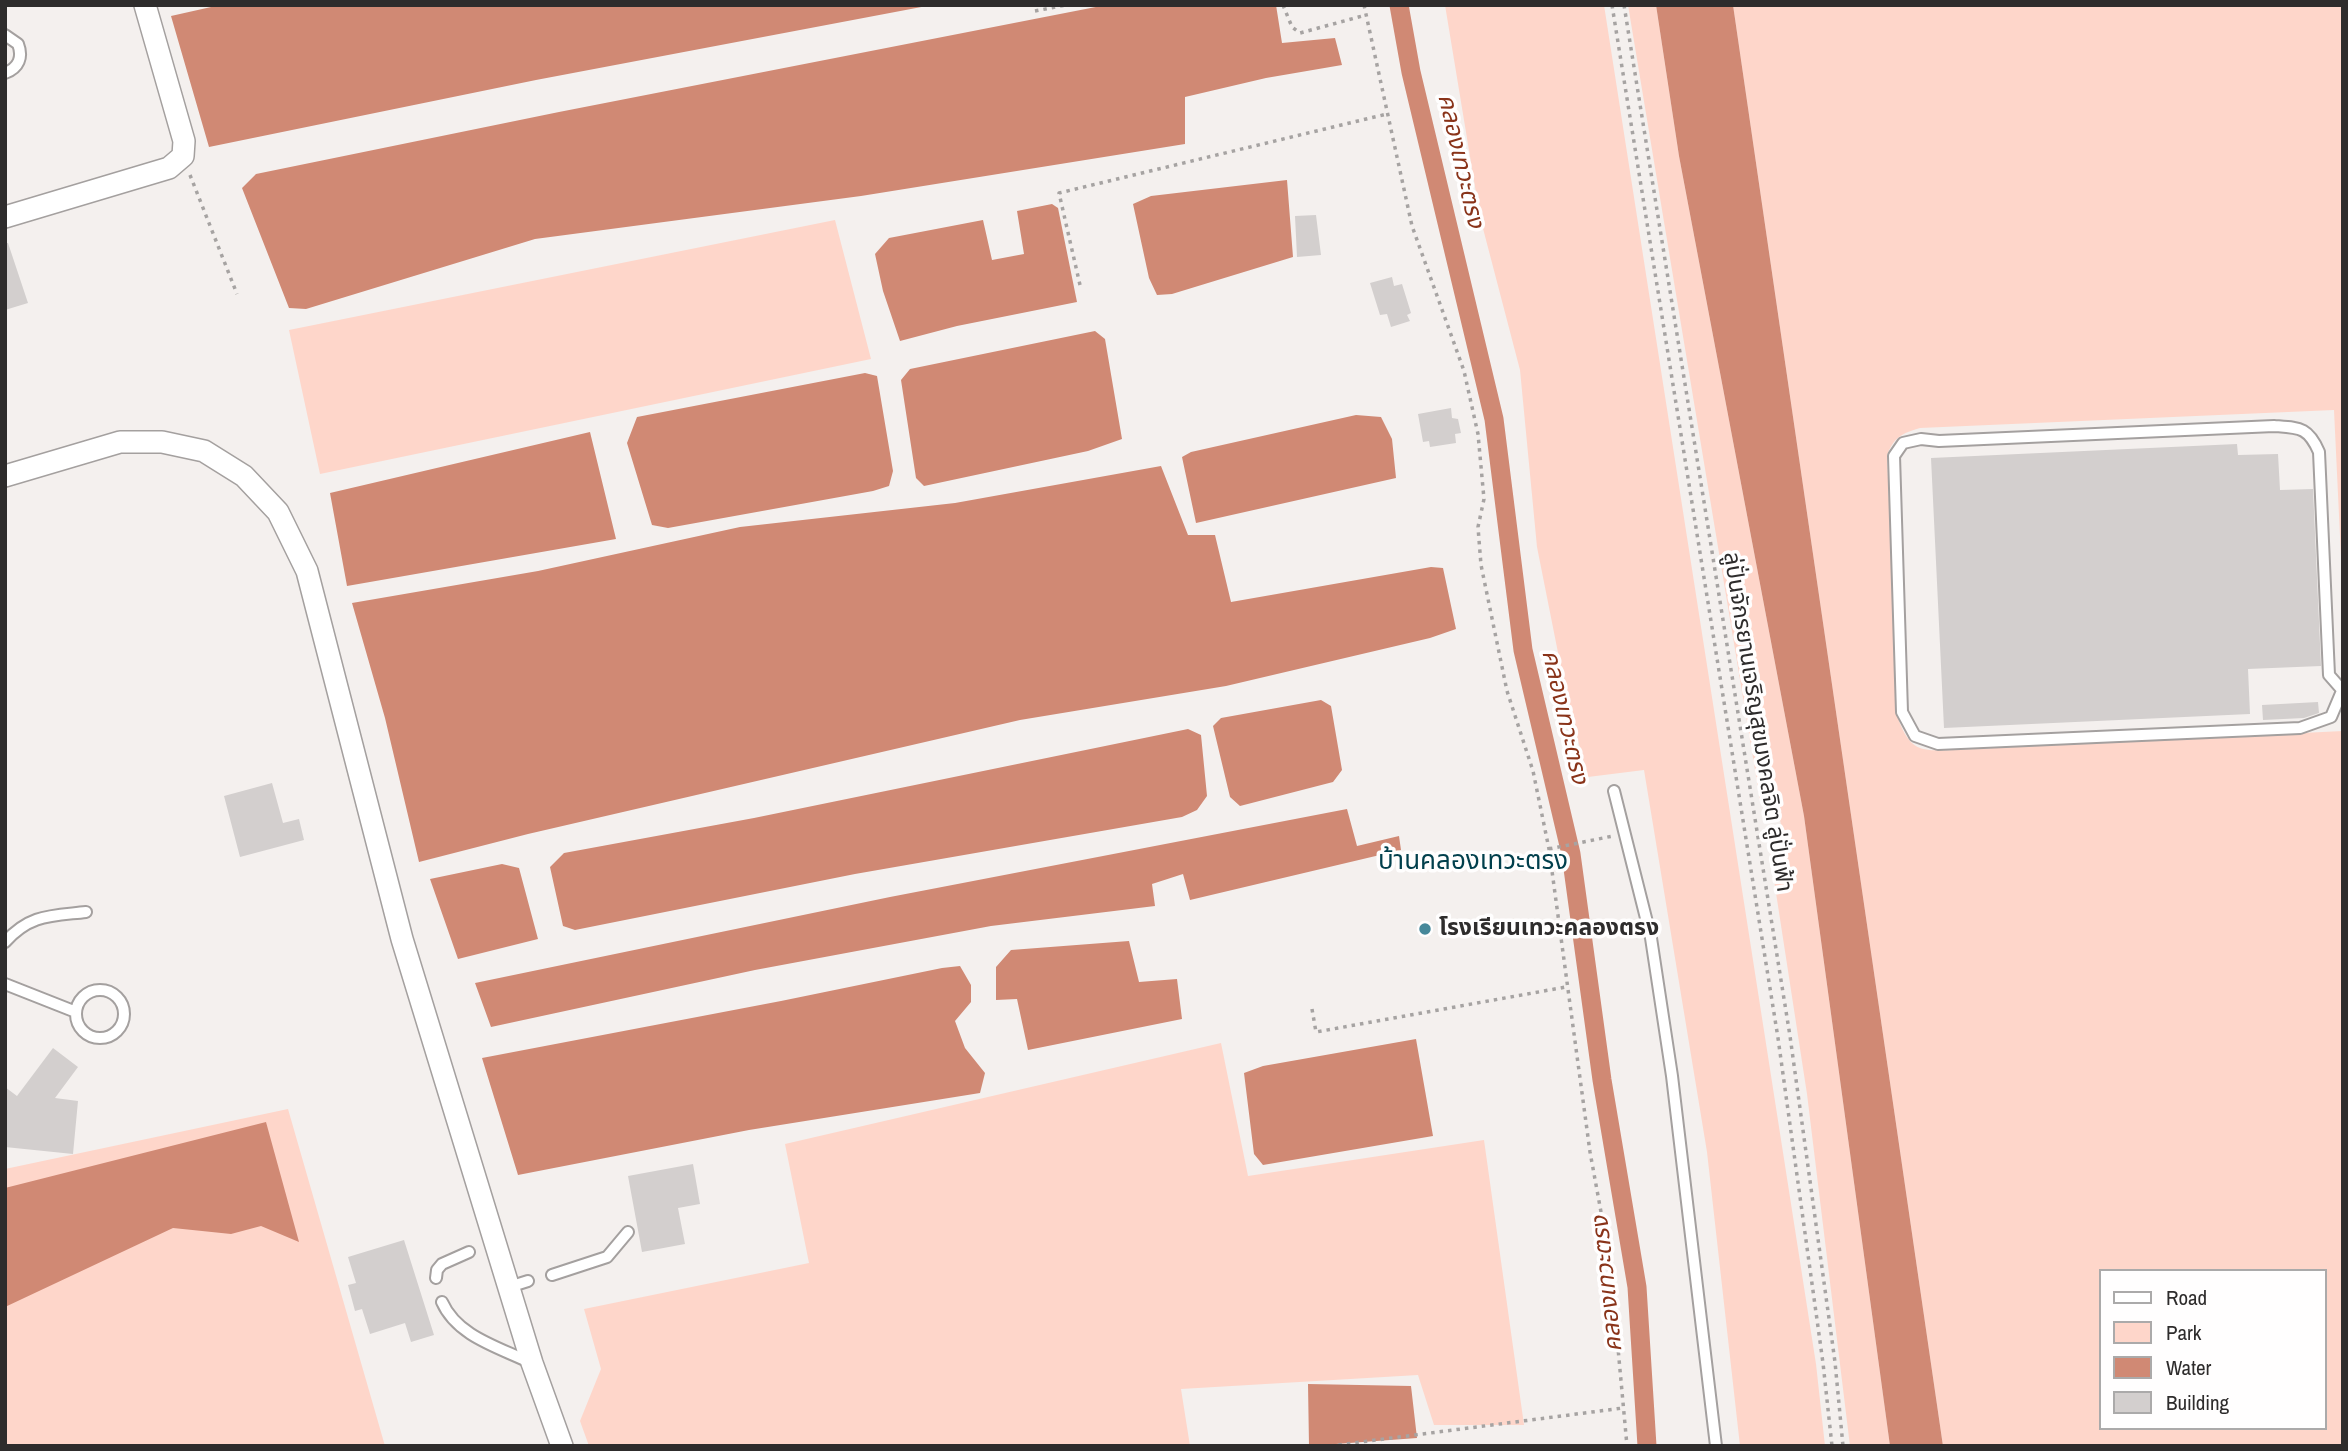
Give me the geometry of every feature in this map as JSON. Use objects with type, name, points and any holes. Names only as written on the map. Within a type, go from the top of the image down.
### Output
[{"type":"street","points":[[5,217],[169,168],[183,156],[184,141],[145,5]]},
{"type":"street","points":[[5,476],[120,442],[162,442],[204,451],[244,476],[278,512],[307,572],[402,939],[518,1284],[532,1363],[562,1446]]},
{"type":"lane","points":[[5,34],[18,44],[20,56],[15,67],[5,73]]},
{"type":"lane","points":[[2274,426],[2300,429],[2312,436],[2319,452],[2329,675],[2342,691],[2331,717],[2300,728],[1938,744],[1915,736],[1902,712],[1894,456],[1903,443],[1921,439],[1939,441],[2274,426]]},
{"type":"lane","points":[[1614,791],[1651,938],[1674,1090],[1716,1446]]},
{"type":"lane","points":[[5,942],[22,925],[38,917],[86,912]]},
{"type":"lane","points":[[5,984],[76,1012]]},
{"type":"lane","points":[[95,990],[111,992],[122,1004],[124,1012],[120,1027],[115,1032],[100,1037],[86,1033],[77,1020],[76,1012],[82,998],[95,990]]},
{"type":"lane","points":[[552,1275],[607,1258],[628,1233]]},
{"type":"lane","points":[[436,1279],[437,1270],[442,1264],[469,1252]]},
{"type":"lane","points":[[442,1302],[448,1316],[462,1330],[532,1363]]},
{"type":"path","points":[[1035,11],[1066,5]]},
{"type":"path","points":[[1283,5],[1292,27],[1300,33],[1366,15]]},
{"type":"path","points":[[1364,5],[1412,226],[1464,371],[1478,434],[1484,499],[1478,527],[1481,565],[1507,691],[1533,771],[1549,849],[1590,1152],[1610,1261],[1627,1446]]},
{"type":"path","points":[[1612,5],[1778,1038],[1824,1363],[1832,1446]]},
{"type":"path","name":"ลู่ปั่นจักรยานเจริญสุขมงคลจิต ลู่ปั่นฟ้า","points":[[1624,5],[1788,1022],[1835,1362],[1843,1446]]},
{"type":"path","points":[[1080,285],[1059,193],[1387,114]]},
{"type":"path","points":[[183,156],[237,294]]},
{"type":"path","points":[[1549,849],[1602,839]]},
{"type":"path","points":[[1312,1009],[1316,1032],[1566,987]]},
{"type":"path","points":[[1329,1446],[1623,1408]]},
{"type":"green space","points":[[1445,5],[1604,5],[1816,1364],[1825,1446],[1740,1446],[1707,1152],[1644,770],[1588,777],[1569,708],[1537,547],[1520,370],[1480,217]]},
{"type":"green space","points":[[1628,5],[1656,5],[1679,156],[1804,816],[1890,1446],[1850,1446],[1807,1094],[1766,828],[1781,825],[1776,798],[1760,800]]},
{"type":"green space","points":[[1733,5],[2343,5],[2343,599],[2334,410],[1920,428],[1899,437],[1887,456],[1899,721],[1908,739],[1919,748],[1953,750],[2343,731],[2343,1446],[1943,1446]]},
{"type":"green space","points":[[835,220],[871,359],[320,474],[289,330]]},
{"type":"green space","points":[[1221,1043],[1248,1176],[1484,1140],[1524,1425],[1434,1425],[1418,1375],[1181,1389],[1190,1446],[589,1446],[580,1421],[601,1369],[584,1309],[809,1263],[785,1144]]},
{"type":"green space","points":[[288,1109],[385,1446],[5,1446],[5,1169]]},
{"type":"water","points":[[220,5],[932,5],[536,80],[209,147],[171,16]]},
{"type":"water","points":[[1106,5],[1276,5],[1282,43],[1335,38],[1342,65],[1266,78],[1185,97],[1185,144],[861,196],[535,239],[306,309],[289,308],[242,188],[256,174]]},
{"type":"water","points":[[1656,5],[1733,5],[1943,1446],[1890,1446],[1804,816],[1679,156]]},
{"type":"water","points":[[1287,180],[1293,257],[1172,294],[1157,295],[1149,278],[1133,204],[1151,196]]},
{"type":"water","points":[[1052,204],[1058,208],[1077,302],[957,326],[900,341],[883,291],[875,254],[889,238],[983,220],[992,260],[1024,254],[1017,211]]},
{"type":"water","points":[[1095,331],[1105,339],[1122,439],[1088,451],[924,486],[916,478],[901,380],[910,369]]},
{"type":"water","points":[[865,373],[877,376],[893,471],[889,486],[668,528],[652,525],[627,443],[637,417]]},
{"type":"water","points":[[1356,415],[1381,417],[1392,439],[1396,478],[1196,523],[1182,457],[1191,452]]},
{"type":"water","points":[[590,432],[616,539],[347,586],[330,493]]},
{"type":"water","points":[[1161,466],[1188,535],[1215,535],[1231,602],[1431,567],[1443,568],[1456,629],[1430,638],[1226,686],[1020,720],[528,834],[419,862],[385,718],[352,603],[538,571],[740,527],[955,503]]},
{"type":"water","points":[[1321,700],[1331,706],[1342,770],[1333,782],[1240,806],[1230,797],[1213,726],[1221,718]]},
{"type":"water","points":[[1188,729],[1201,735],[1207,796],[1197,810],[1182,817],[855,874],[575,930],[563,926],[550,867],[564,853],[754,818]]},
{"type":"water","points":[[1347,809],[1357,846],[1399,836],[1401,850],[1190,900],[1183,874],[1152,884],[1155,906],[991,926],[755,970],[491,1027],[475,983],[890,897]]},
{"type":"water","points":[[502,864],[519,868],[538,939],[458,959],[430,879]]},
{"type":"water","points":[[1129,941],[1139,982],[1177,979],[1182,1019],[1028,1050],[1017,999],[996,1000],[996,967],[1011,950]]},
{"type":"water","points":[[960,966],[971,985],[971,1002],[955,1021],[965,1048],[985,1073],[980,1093],[749,1130],[518,1175],[482,1058]]},
{"type":"water","points":[[1416,1039],[1433,1136],[1263,1165],[1254,1154],[1244,1073],[1263,1066]]},
{"type":"water","points":[[266,1122],[299,1242],[261,1226],[231,1234],[173,1228],[5,1307],[5,1188]]},
{"type":"water","points":[[1308,1384],[1411,1386],[1417,1438],[1309,1446]]},
{"type":"building","points":[[1316,215],[1321,255],[1297,257],[1295,216]]},
{"type":"building","points":[[5,243],[8,243],[28,303],[5,310]]},
{"type":"building","points":[[1392,277],[1394,286],[1402,284],[1411,313],[1407,315],[1410,321],[1391,327],[1387,314],[1380,315],[1370,283]]},
{"type":"building","points":[[1451,408],[1452,418],[1458,419],[1461,433],[1455,434],[1456,443],[1430,447],[1429,441],[1423,442],[1418,414]]},
{"type":"building","points":[[2237,444],[2238,455],[2278,454],[2280,490],[2313,489],[2321,666],[2248,669],[2250,714],[1944,728],[1931,458]]},
{"type":"building","points":[[2318,702],[2319,713],[2304,718],[2263,720],[2262,705]]},
{"type":"building","points":[[272,783],[283,823],[299,819],[304,840],[240,857],[224,796]]},
{"type":"building","points":[[53,1048],[78,1067],[55,1098],[78,1101],[73,1154],[5,1147],[5,1087],[17,1096]]},
{"type":"building","points":[[693,1164],[700,1204],[678,1208],[685,1244],[642,1252],[628,1176]]},
{"type":"building","points":[[404,1240],[434,1335],[411,1342],[405,1323],[370,1334],[362,1309],[355,1311],[348,1285],[356,1283],[348,1257]]},
{"type":"waterway","name":"คลองเทวะตรง","points":[[1399,5],[1411,72],[1494,419],[1523,650],[1571,854],[1602,1080],[1637,1287],[1647,1446]]},
{"type":"place","name":"โรงเรียนเทวะคลองตรง","points":[[1425,929]]},
{"type":"district","name":"บ้านคลองเทวะตรง","points":[[1473,862]]}]
